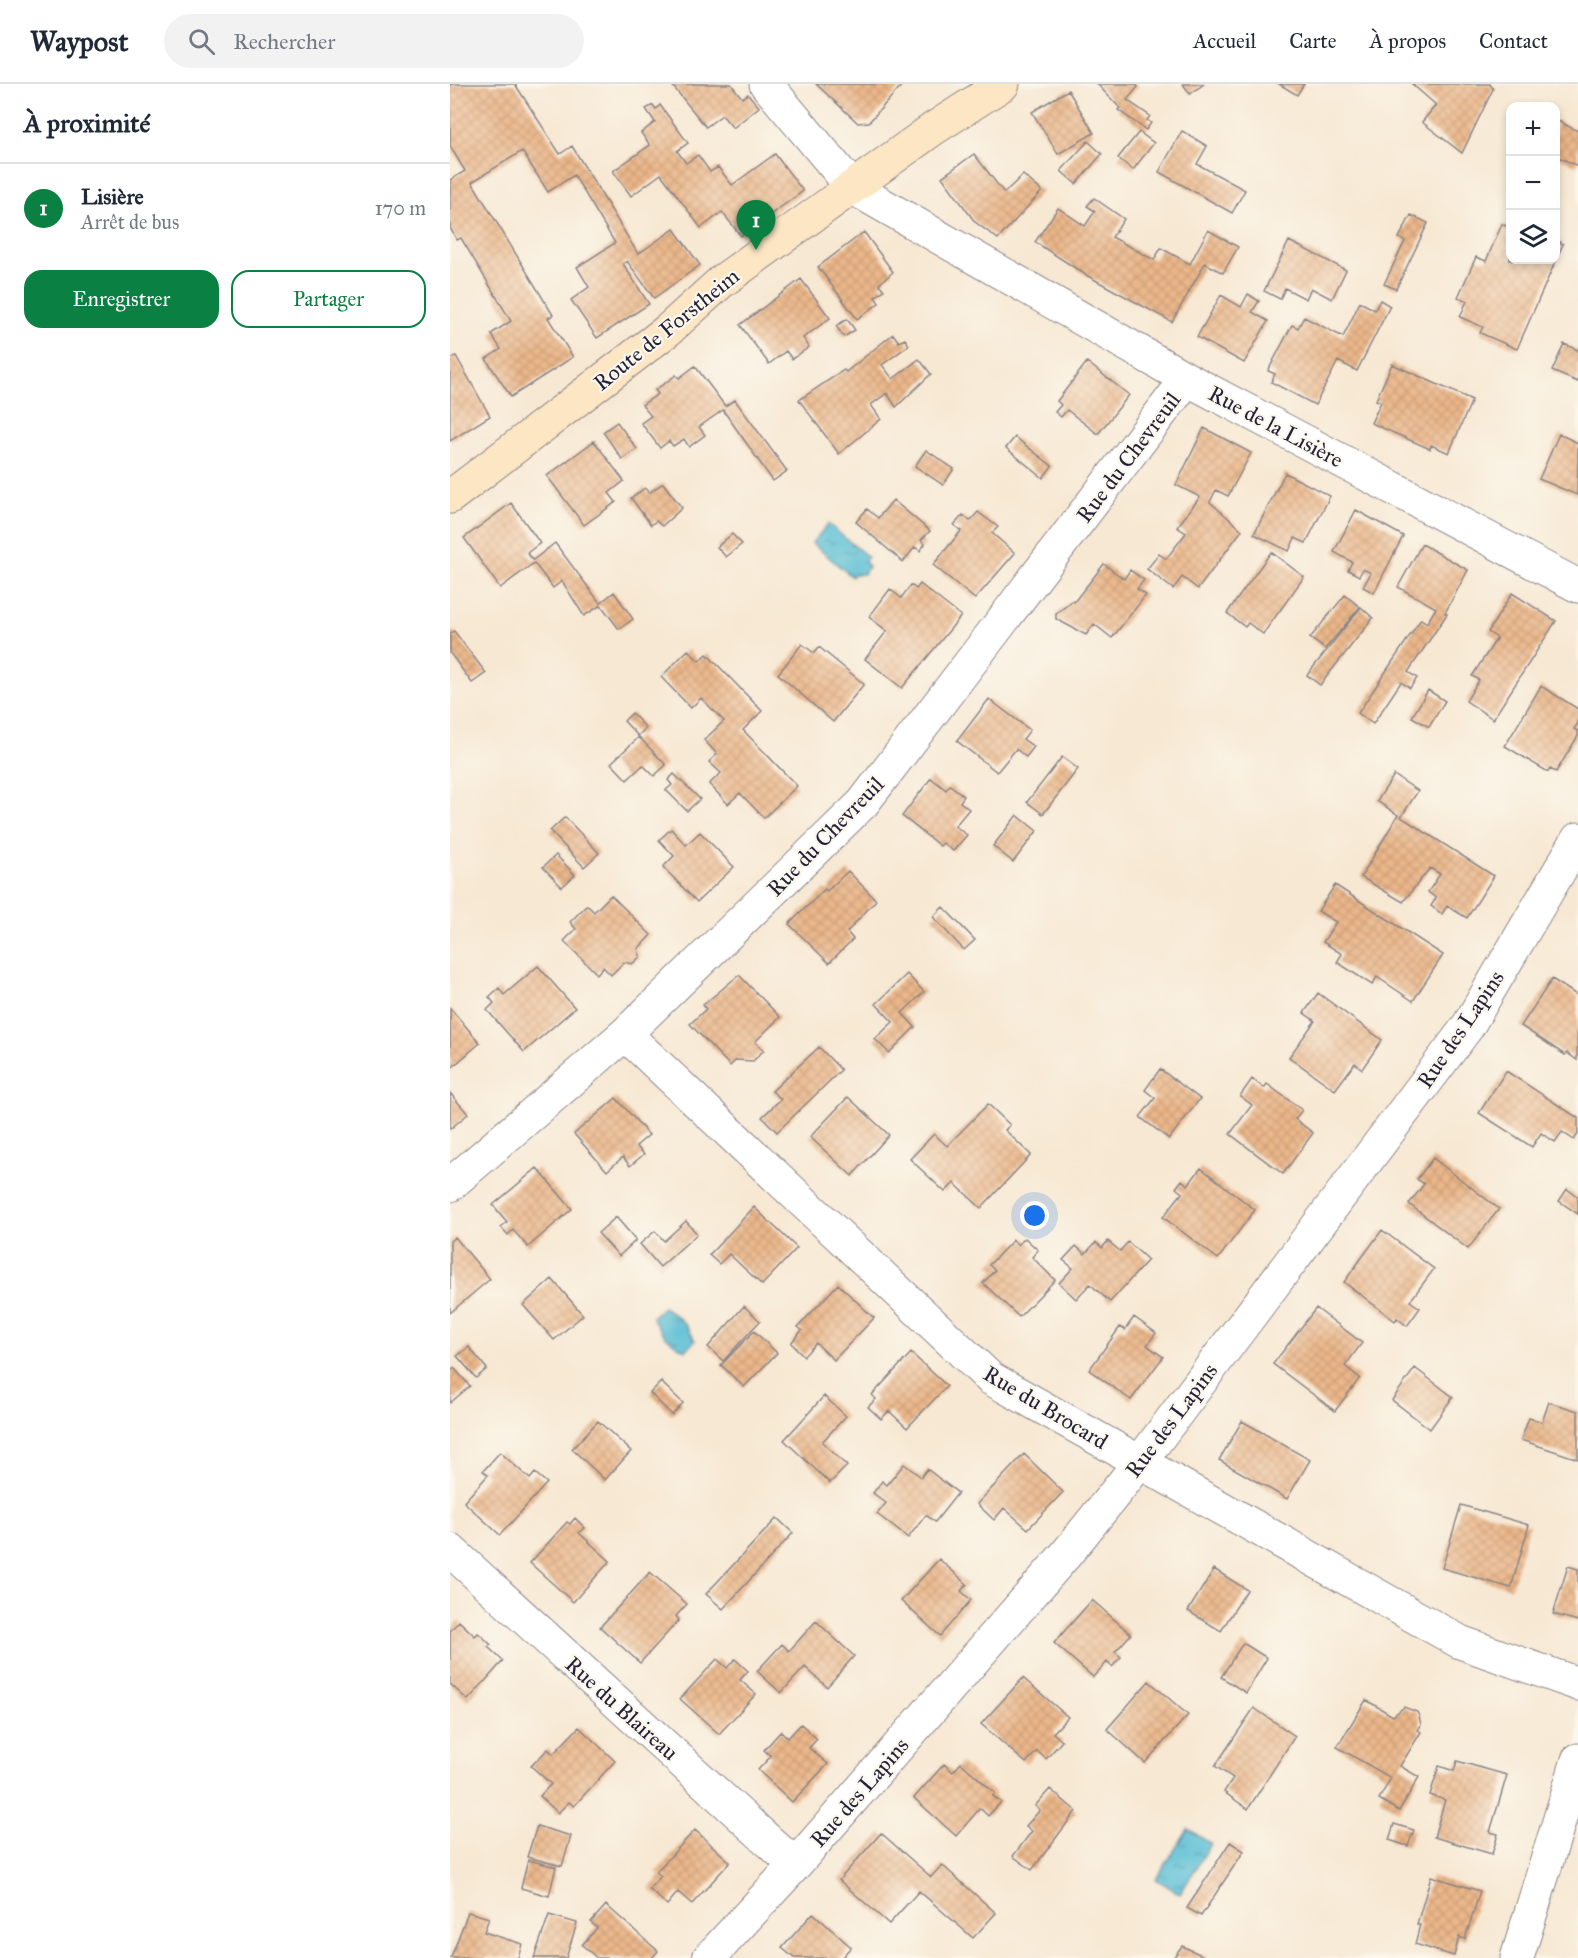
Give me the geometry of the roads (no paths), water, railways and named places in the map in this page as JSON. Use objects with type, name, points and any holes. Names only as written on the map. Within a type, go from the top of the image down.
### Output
[{"type":"street","points":[[766,84],[853,188]]},
{"type":"street","name":"Route de Forstheim","points":[[450,497],[668,330],[721,282],[985,90]]},
{"type":"street","name":"Rue de la Lisière","points":[[853,188],[1187,379],[1578,586]]},
{"type":"street","name":"Rue du Chevreuil","points":[[450,1185],[625,1034],[863,803],[1187,379]]},
{"type":"street","name":"Rue des Lapins","points":[[709,1958],[795,1865],[1067,1553],[1140,1462],[1468,1026],[1578,839]]},
{"type":"street","name":"Rue du Brocard","points":[[625,1034],[990,1378],[1460,1642],[1578,1684]]},
{"type":"street","name":"Rue du Blaireau","points":[[450,1550],[795,1865]]},
{"type":"street","points":[[1517,1958],[1578,1760]]},
{"type":"water","points":[[828,524],[868,557],[865,560],[868,567],[864,574],[854,574],[852,577],[812,543]]},
{"type":"water","points":[[663,1307],[682,1321],[692,1335],[695,1341],[685,1350],[658,1328],[652,1317]]},
{"type":"water","points":[[1188,1829],[1211,1844],[1180,1894],[1156,1879]]},
{"type":"place","name":"Lisière","points":[[756,250]]}]
